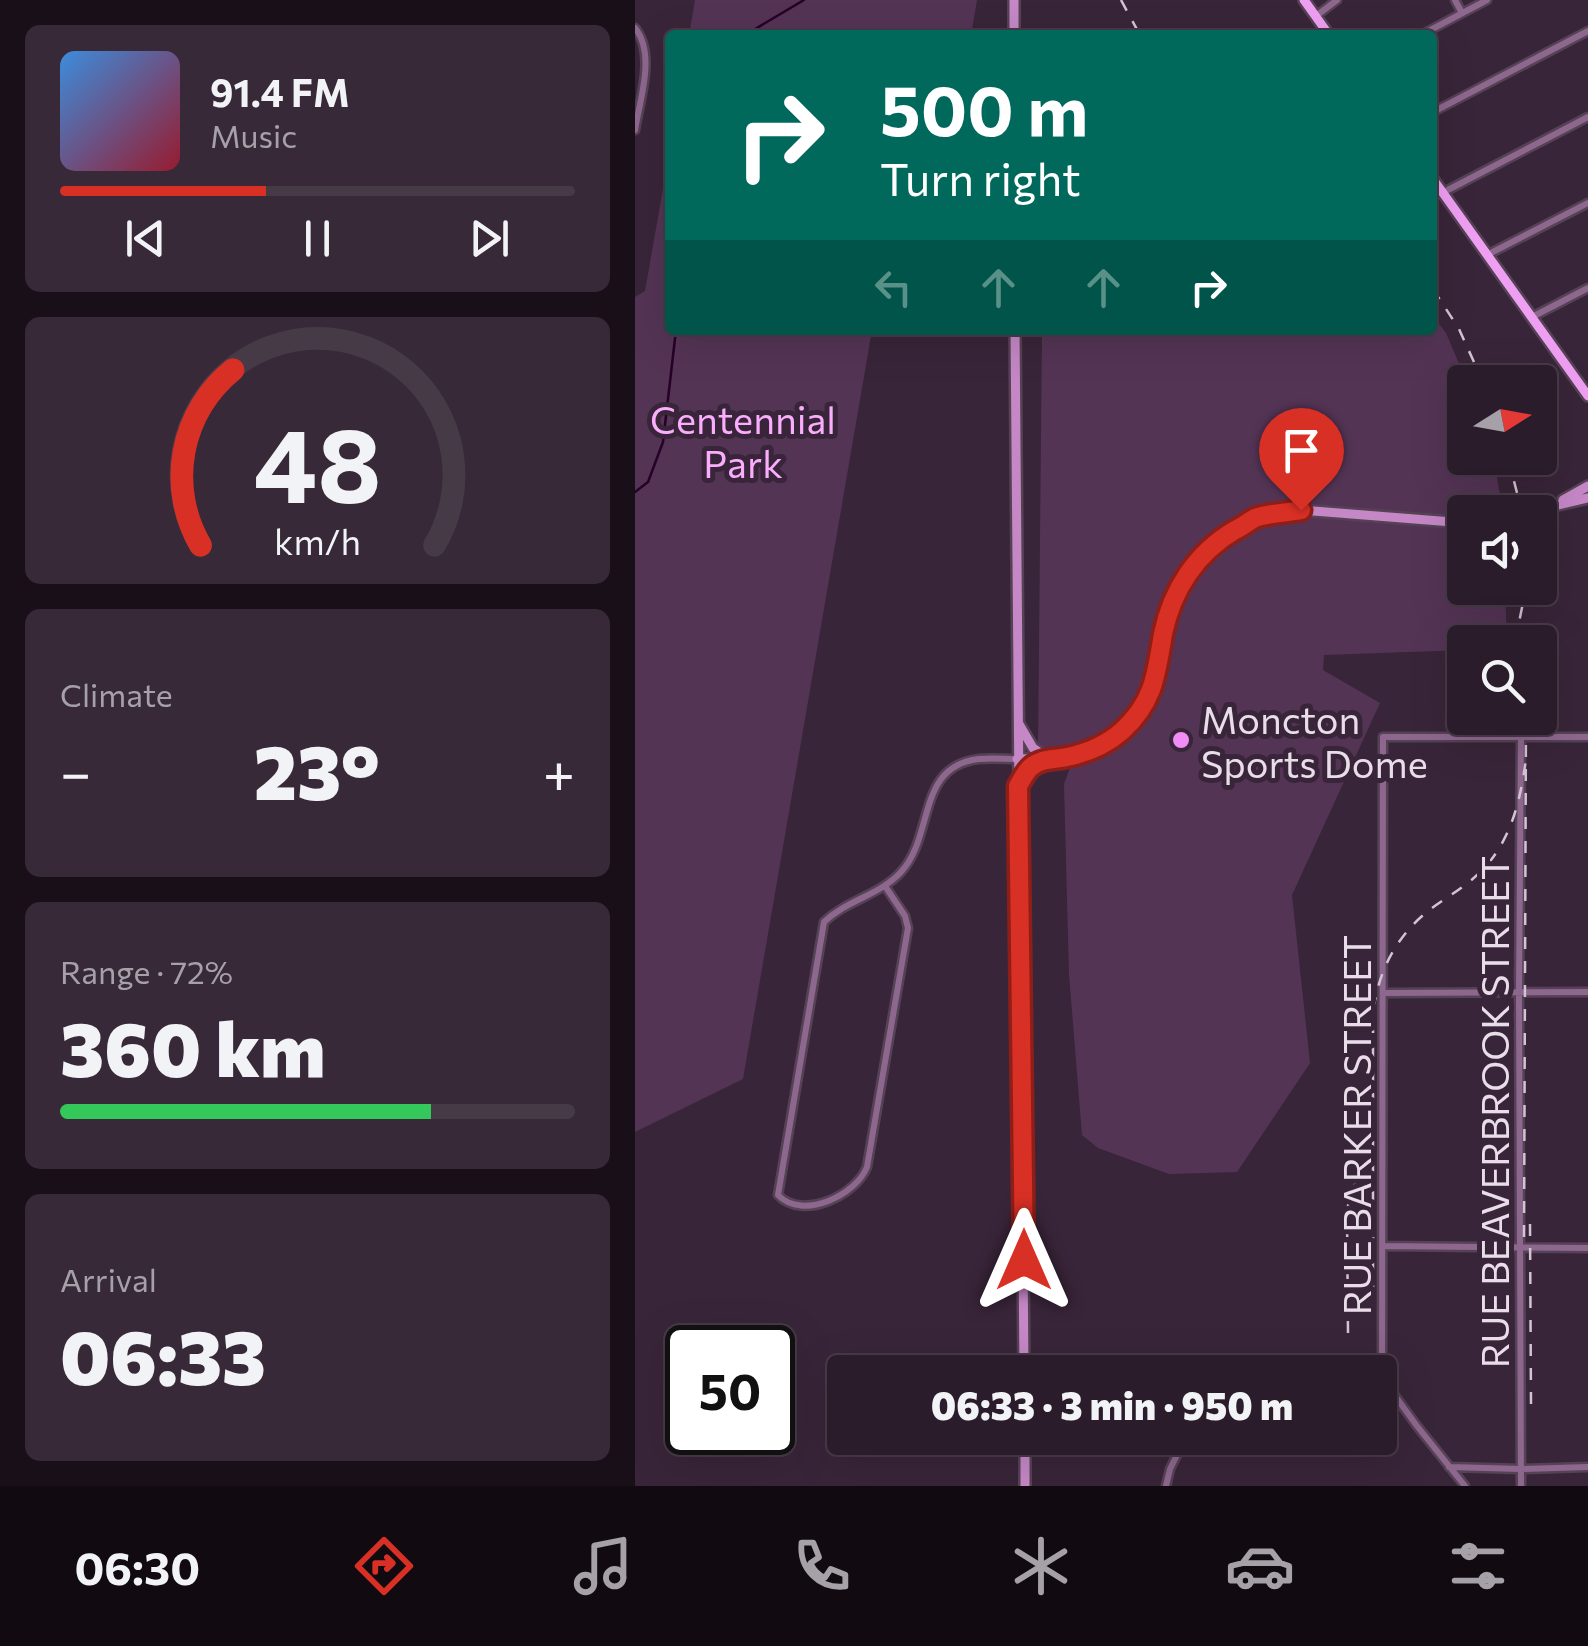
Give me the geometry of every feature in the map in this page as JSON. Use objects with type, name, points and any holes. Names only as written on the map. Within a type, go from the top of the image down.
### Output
[{"type":"main road","points":[[1014,0],[1014,30]]},
{"type":"main road","points":[[1304,0],[1325,30]]},
{"type":"main road","points":[[1437,185],[1588,396]]},
{"type":"main road","points":[[1015,335],[1025,1355]]},
{"type":"main road","points":[[1557,503],[1588,486]]},
{"type":"main road","points":[[1557,506],[1588,498]]},
{"type":"main road","points":[[1017,759],[1083,754],[1122,731],[1145,704],[1157,677],[1168,612],[1179,587],[1198,559],[1255,518],[1301,510],[1447,522]]},
{"type":"main road","points":[[1017,721],[1033,748],[1047,758]]},
{"type":"main road","points":[[1018,786],[1031,768],[1047,758]]},
{"type":"main road","points":[[1025,1455],[1025,1486]]},
{"type":"street","points":[[1315,16],[1337,0]]},
{"type":"street","points":[[1455,0],[1462,13]]},
{"type":"street","points":[[1430,30],[1487,0]]},
{"type":"street","points":[[635,28],[647,56],[635,130]]},
{"type":"street","points":[[1437,110],[1588,31]]},
{"type":"street","points":[[1443,193],[1588,117]]},
{"type":"street","points":[[1487,255],[1588,202]]},
{"type":"street","points":[[1532,317],[1588,288]]},
{"type":"street","name":"RUE BARKER STREET","points":[[1465,1486],[1382,1378],[1383,736],[1521,737]]},
{"type":"street","points":[[1521,737],[1588,737]]},
{"type":"street","name":"RUE BEAVERBROOK STREET","points":[[1521,737],[1521,1486]]},
{"type":"street","points":[[885,886],[905,916],[908,928],[867,1167],[852,1188],[816,1206],[784,1201],[779,1195],[824,922],[833,913],[885,886],[910,861],[919,844],[929,800],[943,776],[954,767],[978,759],[1017,759]]},
{"type":"street","points":[[1383,993],[1588,992]]},
{"type":"street","points":[[1383,1246],[1588,1248]]},
{"type":"street","points":[[1166,1486],[1177,1455]]},
{"type":"street","points":[[1449,1467],[1588,1467]]},
{"type":"green space","points":[[695,0],[977,0],[972,30],[690,30]]},
{"type":"green space","name":"Centennial Park","points":[[665,177],[665,335],[871,335],[743,1079],[635,1132],[635,297],[645,291]]},
{"type":"green space","points":[[1437,321],[1460,365],[1447,365],[1447,475],[1497,475],[1500,495],[1447,495],[1447,605],[1506,605],[1506,625],[1447,625],[1447,651],[1324,655],[1323,670],[1380,703],[1292,895],[1310,1063],[1237,1172],[1169,1174],[1098,1148],[1082,1135],[1069,974],[1064,784],[1077,749],[1038,753],[1042,335],[1437,335]]},
{"type":"waterway","points":[[753,30],[804,0]]},
{"type":"waterway","points":[[635,492],[648,482],[663,442],[675,335]]},
{"type":"railway","points":[[1121,0],[1137,30]]},
{"type":"railway","points":[[1437,295],[1459,329],[1475,365]]},
{"type":"railway","points":[[1512,475],[1518,495]]},
{"type":"railway","points":[[1518,625],[1523,605]]},
{"type":"railway","points":[[1524,1237],[1526,735]]},
{"type":"railway","points":[[1373,1297],[1373,1013],[1379,983],[1391,954],[1409,929],[1478,874],[1499,849],[1515,812],[1526,759]]},
{"type":"railway","points":[[1348,1333],[1347,1213],[1367,1152]]},
{"type":"railway","points":[[1530,1224],[1531,1405]]},
{"type":"place","name":"Moncton Sports Dome","points":[[1181,740]]},
{"type":"route","points":[[1024,1260],[1018,786],[1026,772],[1047,758],[1083,754],[1103,745],[1122,731],[1145,704],[1157,677],[1168,612],[1198,559],[1255,518],[1301,510]]}]
